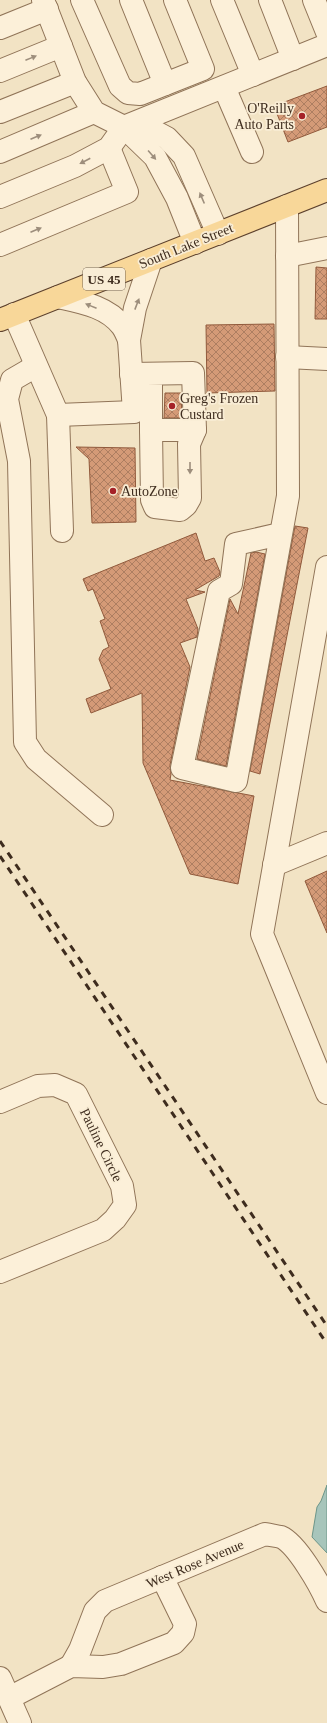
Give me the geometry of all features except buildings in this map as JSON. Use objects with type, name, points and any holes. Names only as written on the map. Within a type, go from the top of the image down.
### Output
[{"type":"main road","name":"South Lake Street","points":[[7,317],[327,190]]},
{"type":"street","points":[[82,0],[120,86],[128,93],[140,94],[203,69]]},
{"type":"street","points":[[131,0],[165,84]]},
{"type":"street","points":[[175,0],[203,69],[218,89],[252,152]]},
{"type":"street","points":[[222,0],[253,75]]},
{"type":"street","points":[[270,0],[293,59]]},
{"type":"street","points":[[314,0],[327,32]]},
{"type":"street","points":[[0,28],[45,4],[75,82],[94,112],[124,127],[155,157],[177,198],[195,243]]},
{"type":"street","points":[[0,71],[61,46]]},
{"type":"street","points":[[0,197],[74,166],[109,148],[124,127],[327,46]]},
{"type":"street","points":[[0,112],[75,82]]},
{"type":"street","points":[[0,152],[94,112]]},
{"type":"street","points":[[124,127],[152,130],[167,138],[184,156],[218,234]]},
{"type":"street","points":[[0,245],[127,192],[109,148]]},
{"type":"street","points":[[280,534],[236,544],[232,584],[219,591],[182,768],[236,781],[288,496],[286,206]]},
{"type":"street","points":[[287,256],[327,248]]},
{"type":"street","points":[[129,340],[135,308],[151,260]]},
{"type":"street","points":[[58,297],[89,304],[110,314],[122,326],[129,340],[141,374],[151,430],[152,500],[155,508],[180,510],[186,505],[190,498],[190,444],[195,430],[193,373],[141,374]]},
{"type":"street","points":[[7,317],[36,366],[58,415],[62,531]]},
{"type":"street","points":[[287,351],[327,347]]},
{"type":"street","points":[[287,351],[327,359]]},
{"type":"street","points":[[36,366],[12,380],[7,399],[20,461],[25,742],[36,759],[102,815]]},
{"type":"street","points":[[58,415],[134,412],[141,374]]},
{"type":"street","points":[[151,430],[195,430]]},
{"type":"street","points":[[327,567],[262,934],[327,1093]]},
{"type":"street","points":[[274,865],[327,843]]},
{"type":"street","name":"Pauline Circle","points":[[0,1102],[38,1086],[55,1085],[76,1094],[122,1186],[125,1205],[115,1219],[103,1230],[0,1272]]},
{"type":"street","name":"West Rose Avenue","points":[[71,1666],[80,1650],[98,1606],[104,1601],[265,1534],[282,1538],[295,1550],[319,1584],[327,1600]]},
{"type":"street","points":[[9,1698],[71,1666],[103,1667],[121,1664],[174,1643],[183,1633],[184,1624],[162,1577]]},
{"type":"street","points":[[0,1678],[20,1723]]},
{"type":"water","points":[[327,1485],[327,1553],[312,1537],[317,1507]]},
{"type":"railway","points":[[0,841],[327,1326]]},
{"type":"railway","points":[[0,856],[327,1344]]},
{"type":"place","name":"O'Reilly Auto Parts","points":[[302,116]]},
{"type":"place","name":"Greg's Frozen Custard","points":[[172,406]]},
{"type":"place","name":"AutoZone","points":[[113,491]]}]
